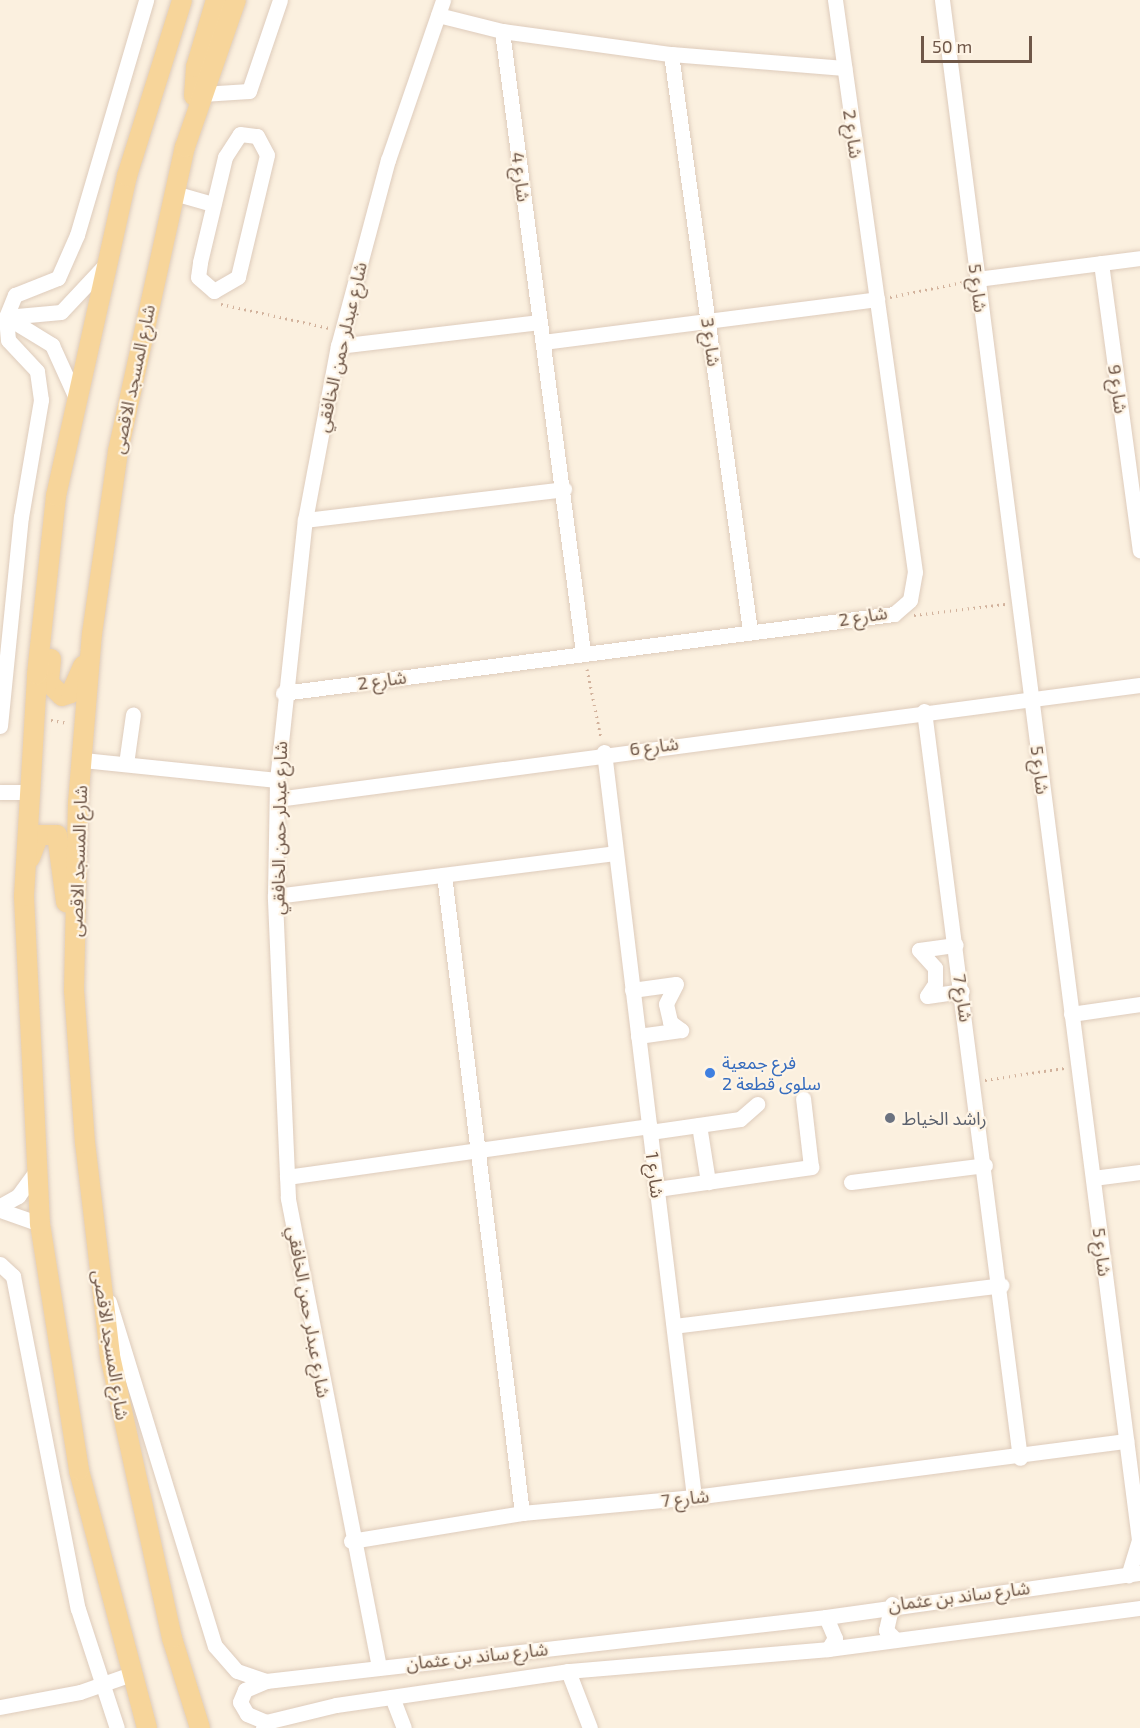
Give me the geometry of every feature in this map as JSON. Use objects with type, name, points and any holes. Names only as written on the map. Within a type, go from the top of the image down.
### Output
[{"type":"main road","points":[[147,1728],[132,1679],[79,1470],[40,1224],[35,1173],[24,896],[28,792],[51,537],[76,398],[105,264],[182,0]]},
{"type":"main road","points":[[192,123],[196,67],[216,0]]},
{"type":"main road","name":"شارع المسجد الاقصى","points":[[200,1728],[137,1494],[99,1271],[74,991],[83,760],[92,634],[118,451],[174,193],[192,123],[236,0]]},
{"type":"main road","points":[[51,537],[49,683],[62,696],[78,684],[92,634]]},
{"type":"main road","points":[[24,896],[33,843],[48,832],[57,835],[74,991]]},
{"type":"main road","points":[[132,1679],[158,1728]]},
{"type":"street","points":[[0,726],[21,517],[41,400],[37,371],[8,340],[3,316],[15,295],[58,278],[77,235],[146,0]]},
{"type":"street","points":[[202,94],[240,96],[249,91],[280,0]]},
{"type":"street","name":"شارع عبدلر حمن الخافقي","points":[[379,1667],[351,1541],[287,1177],[276,896],[277,780],[283,693],[305,519],[340,339],[388,160],[443,0]]},
{"type":"street","name":"شارع 2","points":[[283,693],[583,652],[894,614],[910,600],[915,572],[835,0]]},
{"type":"street","name":"شارع 5","points":[[942,0],[1140,1540],[1134,1574]]},
{"type":"street","points":[[438,15],[502,31],[671,54],[844,68]]},
{"type":"street","name":"شارع 4","points":[[502,31],[564,489],[583,652]]},
{"type":"street","name":"شارع 3","points":[[671,54],[750,631]]},
{"type":"street","points":[[240,134],[257,136],[267,155],[238,277],[224,290],[203,285],[198,277],[213,204],[233,139],[240,134]]},
{"type":"street","points":[[174,193],[213,204]]},
{"type":"street","points":[[977,279],[1140,258]]},
{"type":"street","name":"شارع 9","points":[[1101,263],[1140,550]]},
{"type":"street","points":[[3,316],[61,312],[105,264]]},
{"type":"street","points":[[543,342],[877,300]]},
{"type":"street","points":[[3,316],[52,345],[76,398]]},
{"type":"street","points":[[340,339],[540,322]]},
{"type":"street","points":[[305,519],[564,489]]},
{"type":"street","name":"شارع 6","points":[[277,799],[604,752],[1140,685]]},
{"type":"street","name":"شارع 7","points":[[924,711],[1001,1285],[1020,1458]]},
{"type":"street","points":[[126,764],[133,714]]},
{"type":"street","name":"شارع 1","points":[[604,752],[694,1497]]},
{"type":"street","points":[[83,760],[277,780]]},
{"type":"street","points":[[0,792],[28,792]]},
{"type":"street","points":[[276,896],[615,853]]},
{"type":"street","points":[[444,875],[522,1514]]},
{"type":"street","points":[[956,945],[919,950],[930,958],[936,973],[927,996],[962,991]]},
{"type":"street","points":[[632,990],[676,984],[666,1004],[670,1022],[681,1030],[638,1036]]},
{"type":"street","points":[[1071,1014],[1140,1004]]},
{"type":"street","points":[[657,1189],[811,1167],[803,1098]]},
{"type":"street","points":[[287,1177],[478,1154],[650,1129],[699,1125],[747,1117],[757,1104]]},
{"type":"street","points":[[699,1125],[708,1182]]},
{"type":"street","points":[[851,1182],[985,1166]]},
{"type":"street","points":[[1093,1178],[1140,1172]]},
{"type":"street","points":[[0,1208],[18,1196],[35,1173]]},
{"type":"street","points":[[0,1208],[40,1224]]},
{"type":"street","points":[[0,1264],[13,1276],[78,1609],[117,1728]]},
{"type":"street","name":"شارع ساند بن عثمان","points":[[99,1271],[215,1646],[237,1671],[266,1681],[826,1617],[892,1604],[1134,1574]]},
{"type":"street","points":[[675,1326],[1001,1285]]},
{"type":"street","name":"شارع 7","points":[[351,1541],[522,1514],[694,1497],[1020,1458],[1126,1441]]},
{"type":"street","points":[[892,1604],[886,1630],[895,1640]]},
{"type":"street","name":"شارع ساند بن عثمان","points":[[265,1725],[392,1697],[568,1671],[828,1649],[1140,1608]]},
{"type":"street","points":[[826,1617],[835,1638],[828,1649]]},
{"type":"street","points":[[568,1671],[590,1728]]},
{"type":"street","points":[[0,1707],[102,1683],[132,1679]]},
{"type":"street","points":[[265,1725],[247,1714],[240,1702],[245,1690],[266,1681]]},
{"type":"street","points":[[392,1697],[404,1728]]},
{"type":"path","points":[[877,300],[977,279]]},
{"type":"path","points":[[203,285],[200,299],[340,339]]},
{"type":"path","points":[[894,614],[1018,602]]},
{"type":"path","points":[[583,652],[604,752]]},
{"type":"path","points":[[34,718],[85,726]]},
{"type":"path","points":[[974,1082],[1078,1066]]},
{"type":"place","name":"فرع جمعية سلوى قطعة 2","points":[[710,1073]]},
{"type":"place","name":"راشد الخياط","points":[[890,1118]]}]
